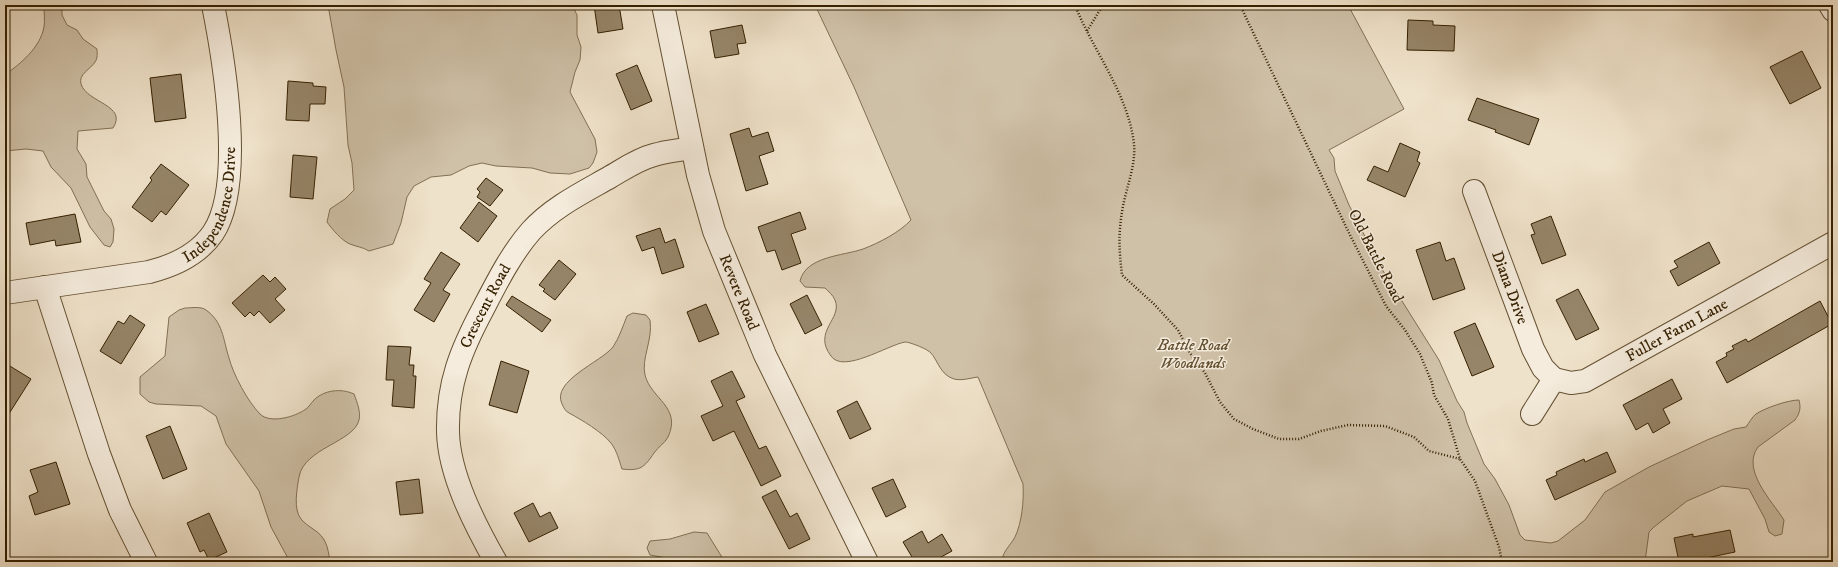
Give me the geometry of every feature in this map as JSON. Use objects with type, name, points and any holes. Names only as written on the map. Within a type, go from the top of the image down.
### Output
[{"type":"street","name":"Independence Drive","points":[[5,293],[149,272],[169,266],[196,251],[212,235],[223,211],[229,157],[226,77],[223,53],[213,5]]},
{"type":"street","name":"Revere Road","points":[[663,5],[692,148],[704,199],[714,232],[765,355],[866,562]]},
{"type":"street","points":[[1830,5],[1833,10]]},
{"type":"street","name":"Crescent Road","points":[[496,562],[471,513],[459,484],[450,450],[448,432],[451,392],[463,348],[507,265],[531,231],[556,209],[647,157],[692,148]]},
{"type":"street","name":"Diana Drive","points":[[1474,191],[1533,349],[1543,368],[1554,379]]},
{"type":"street","name":"Fuller Farm Lane","points":[[1554,379],[1571,383],[1585,381],[1833,243]]},
{"type":"street","points":[[45,287],[120,510],[146,562]]},
{"type":"street","points":[[1532,414],[1554,379]]},
{"type":"path","points":[[1075,5],[1087,31],[1110,73],[1130,122],[1134,145],[1132,166],[1118,241],[1122,275],[1154,304],[1178,330],[1190,353],[1204,373],[1220,402],[1234,419],[1252,429],[1279,439],[1299,439],[1321,431],[1348,425],[1386,426],[1414,437],[1429,450],[1460,459]]},
{"type":"path","points":[[1087,31],[1103,5]]},
{"type":"path","name":"Old Battle Road","points":[[1240,5],[1349,233],[1386,306],[1405,330],[1420,354],[1432,383],[1434,395],[1448,419],[1460,459],[1475,481],[1499,547],[1502,562]]},
{"type":"green space","points":[[44,5],[62,5],[62,15],[67,25],[77,30],[83,39],[97,49],[96,60],[81,77],[81,84],[91,96],[105,104],[115,114],[116,120],[113,128],[78,131],[77,149],[86,164],[87,177],[104,211],[111,219],[114,229],[113,242],[110,247],[104,245],[90,227],[71,188],[51,167],[43,151],[26,149],[5,151],[5,75],[29,54],[42,35],[44,27]]},
{"type":"green space","points":[[328,5],[572,5],[577,15],[577,35],[581,47],[580,60],[570,92],[595,139],[597,152],[593,163],[589,168],[570,174],[550,173],[532,168],[496,166],[482,163],[469,166],[451,175],[431,177],[414,186],[407,197],[401,223],[393,244],[369,251],[347,242],[337,234],[327,222],[330,209],[345,199],[354,190],[352,163],[348,145],[344,87]]},
{"type":"green space","name":"Battle Road Woodlands","points":[[815,5],[1348,5],[1404,109],[1329,150],[1334,158],[1335,171],[1349,205],[1380,266],[1439,360],[1457,401],[1464,412],[1484,464],[1495,479],[1509,505],[1520,535],[1525,540],[1551,543],[1558,541],[1585,520],[1605,492],[1649,467],[1707,440],[1734,429],[1746,427],[1755,415],[1765,409],[1794,400],[1799,400],[1800,410],[1795,420],[1758,447],[1754,456],[1753,465],[1760,485],[1784,520],[1782,534],[1775,536],[1769,532],[1765,519],[1749,489],[1722,486],[1687,501],[1654,527],[1649,532],[1645,562],[1002,562],[1003,555],[1015,537],[1021,518],[1023,484],[978,377],[960,380],[949,377],[942,371],[930,352],[906,342],[897,344],[866,357],[845,362],[837,361],[831,356],[826,347],[825,339],[826,332],[835,313],[835,300],[825,288],[805,287],[800,281],[810,266],[817,262],[826,258],[869,247],[895,233],[911,220],[854,87]]},
{"type":"green space","points":[[185,308],[204,309],[216,320],[222,331],[231,365],[237,380],[255,409],[264,417],[276,419],[296,415],[307,408],[318,397],[328,392],[344,391],[354,394],[359,414],[359,420],[355,428],[310,459],[303,467],[297,487],[296,504],[299,515],[304,522],[324,539],[330,562],[290,562],[271,527],[259,491],[226,444],[216,416],[201,406],[156,404],[149,402],[140,394],[140,377],[165,356],[169,317]]},
{"type":"green space","points":[[633,313],[646,315],[650,320],[650,335],[644,369],[645,375],[653,391],[668,411],[671,418],[671,427],[667,439],[644,465],[637,469],[628,470],[622,469],[615,449],[607,439],[592,426],[566,410],[562,404],[561,396],[564,388],[570,380],[613,347],[627,316]]},
{"type":"green space","points":[[694,532],[707,533],[725,562],[688,562],[650,555],[647,548],[650,541],[670,539]]},
{"type":"building","points":[[594,5],[619,5],[623,29],[598,33]]},
{"type":"building","points":[[1408,20],[1433,21],[1433,25],[1455,26],[1454,51],[1407,50]]},
{"type":"building","points":[[742,25],[746,43],[737,44],[739,54],[715,58],[710,31]]},
{"type":"building","points":[[1802,51],[1821,88],[1790,104],[1770,67]]},
{"type":"building","points":[[637,65],[652,101],[631,110],[616,74]]},
{"type":"building","points":[[181,74],[186,118],[155,122],[150,78]]},
{"type":"building","points":[[288,81],[313,83],[313,86],[326,87],[325,104],[310,104],[309,121],[286,120]]},
{"type":"building","points":[[1477,98],[1539,119],[1529,145],[1495,132],[1496,130],[1468,120]]},
{"type":"building","points":[[749,128],[752,137],[768,132],[774,151],[759,156],[768,184],[746,191],[730,134]]},
{"type":"building","points":[[1400,143],[1420,152],[1417,161],[1420,163],[1405,197],[1367,180],[1374,166],[1388,172]]},
{"type":"building","points":[[293,155],[317,157],[313,199],[290,197]]},
{"type":"building","points":[[161,164],[189,185],[166,215],[161,211],[152,222],[132,207],[152,180],[150,178]]},
{"type":"building","points":[[486,178],[503,190],[490,206],[477,197],[480,192],[477,189]]},
{"type":"building","points":[[479,202],[497,216],[478,242],[460,228]]},
{"type":"building","points":[[800,212],[806,229],[791,234],[801,263],[782,270],[775,250],[767,252],[758,227]]},
{"type":"building","points":[[75,214],[81,242],[56,246],[55,240],[30,245],[26,223]]},
{"type":"building","points":[[1551,216],[1566,255],[1542,264],[1531,235],[1535,234],[1531,224]]},
{"type":"building","points":[[660,228],[665,243],[675,239],[684,267],[662,274],[654,247],[642,251],[636,236]]},
{"type":"building","points":[[1440,242],[1446,261],[1454,258],[1465,289],[1433,300],[1416,250]]},
{"type":"building","points":[[1709,242],[1720,263],[1678,286],[1670,271],[1678,267],[1674,261]]},
{"type":"building","points":[[441,252],[460,264],[443,290],[450,294],[434,322],[414,310],[431,283],[424,279]]},
{"type":"building","points":[[559,260],[576,274],[555,300],[543,291],[545,289],[539,285]]},
{"type":"building","points":[[263,275],[270,282],[275,277],[286,289],[275,299],[285,310],[270,323],[259,311],[254,316],[250,312],[245,317],[232,303]]},
{"type":"building","points":[[1578,289],[1599,329],[1576,340],[1556,300]]},
{"type":"building","points":[[807,295],[822,325],[805,334],[790,304]]},
{"type":"building","points":[[512,296],[551,320],[542,332],[506,305]]},
{"type":"building","points":[[1820,301],[1832,324],[1727,383],[1716,362],[1727,356],[1726,353],[1734,349],[1732,346],[1746,339],[1748,342]]},
{"type":"building","points":[[706,304],[719,334],[699,342],[687,312]]},
{"type":"building","points":[[130,315],[145,325],[121,364],[100,351],[118,321],[124,324]]},
{"type":"building","points":[[1475,323],[1494,367],[1472,376],[1454,332]]},
{"type":"building","points":[[388,346],[411,347],[409,365],[414,365],[413,376],[416,376],[414,408],[392,406],[394,380],[386,380]]},
{"type":"building","points":[[501,361],[529,371],[517,413],[489,405]]},
{"type":"building","points":[[5,363],[31,379],[5,420]]},
{"type":"building","points":[[732,371],[745,397],[736,401],[759,449],[766,446],[781,476],[761,486],[734,431],[713,441],[701,416],[723,406],[711,381]]},
{"type":"building","points":[[1672,379],[1682,399],[1663,409],[1670,423],[1653,433],[1648,423],[1636,430],[1623,405]]},
{"type":"building","points":[[857,401],[871,429],[850,439],[837,411]]},
{"type":"building","points":[[170,426],[187,469],[163,479],[146,436]]},
{"type":"building","points":[[1607,452],[1616,472],[1555,500],[1546,480],[1557,475],[1556,472],[1584,459],[1585,462]]},
{"type":"building","points":[[56,462],[70,504],[35,515],[29,496],[38,492],[30,470]]},
{"type":"building","points":[[419,479],[423,513],[400,515],[396,482]]},
{"type":"building","points":[[893,479],[906,507],[886,517],[872,488]]},
{"type":"building","points":[[776,490],[790,517],[797,513],[810,539],[789,549],[762,497]]},
{"type":"building","points":[[533,503],[540,517],[550,512],[558,528],[529,542],[514,513]]},
{"type":"building","points":[[209,513],[227,552],[209,560],[204,550],[200,552],[187,523]]},
{"type":"building","points":[[1730,530],[1735,552],[1687,562],[1679,562],[1674,538],[1693,534],[1693,537]]},
{"type":"building","points":[[922,531],[928,543],[942,534],[952,551],[932,562],[915,562],[903,542]]}]
